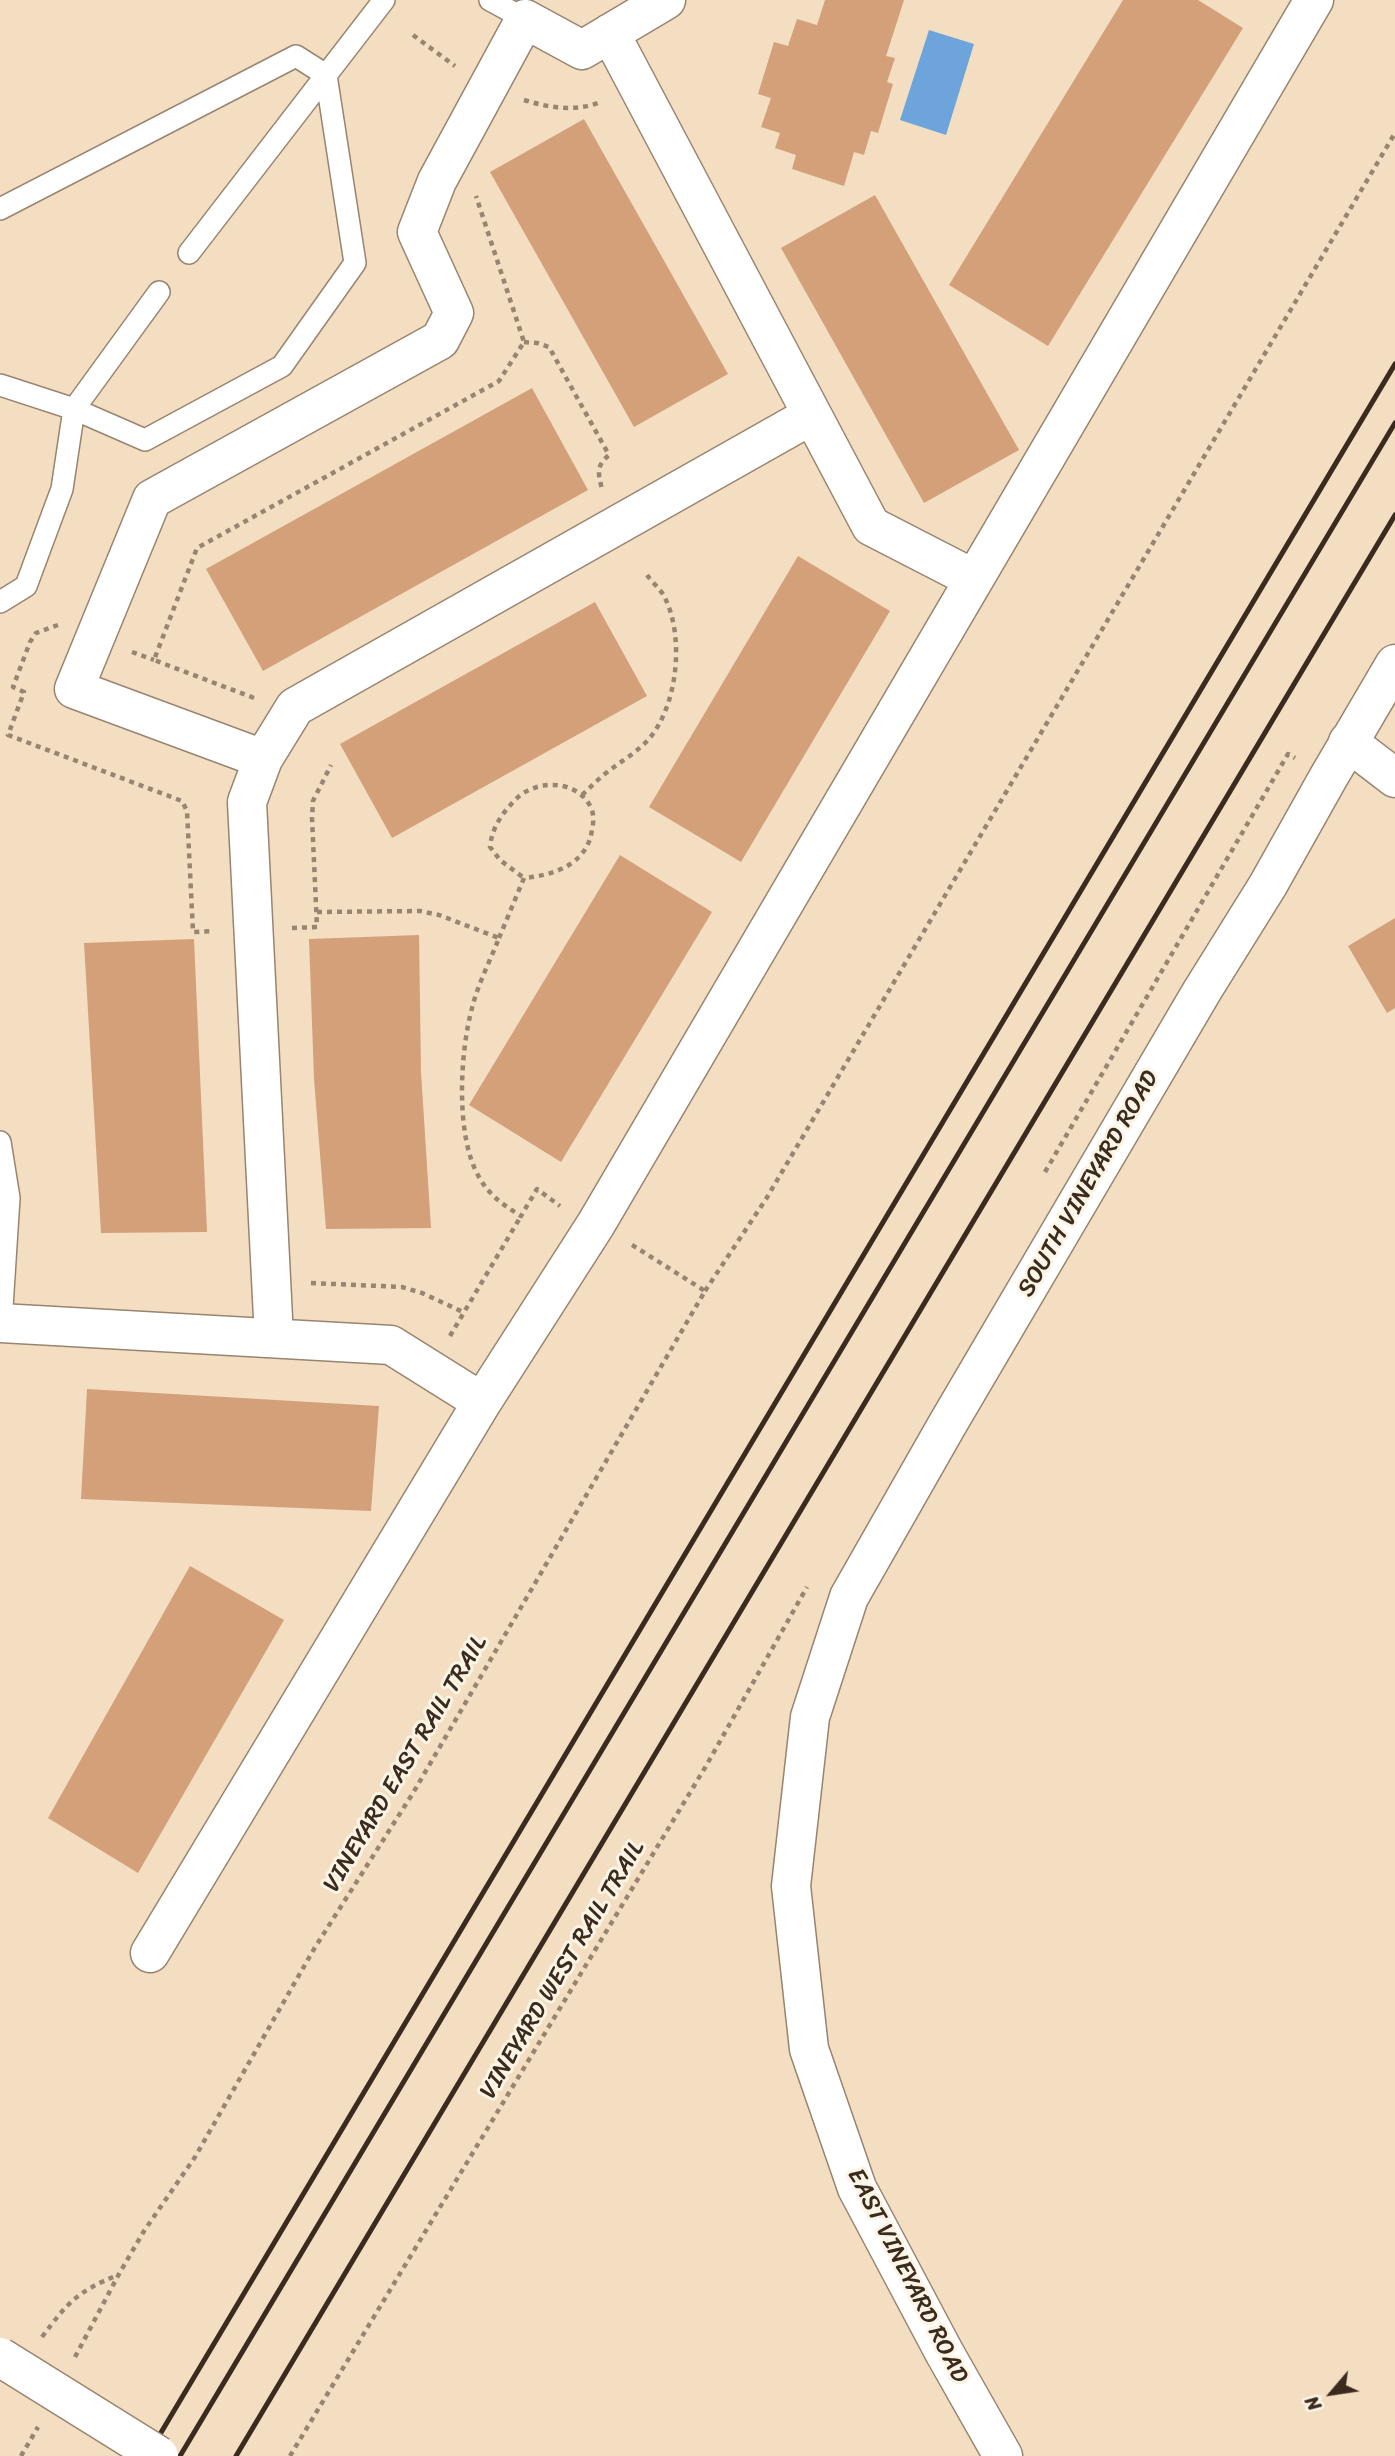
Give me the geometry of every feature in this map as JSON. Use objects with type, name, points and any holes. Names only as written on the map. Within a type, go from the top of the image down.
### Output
[{"type":"street","points":[[263,759],[74,689],[152,499],[440,340],[454,313],[417,232],[437,181],[525,19],[582,50],[666,0]]},
{"type":"street","points":[[150,1953],[482,1402],[596,1224],[1314,0]]},
{"type":"street","points":[[610,33],[871,526],[974,579]]},
{"type":"street","points":[[274,1338],[247,802],[263,759],[295,707],[812,415]]},
{"type":"street","name":"SOUTH VINEYARD ROAD","points":[[810,1717],[849,1597],[954,1413],[1202,991],[1268,885],[1395,664]]},
{"type":"street","points":[[1349,742],[1395,778]]},
{"type":"street","points":[[0,1324],[391,1345],[482,1402]]},
{"type":"street","name":"EAST VINEYARD ROAD","points":[[810,1717],[791,1885],[809,2049],[857,2188],[1003,2456]]},
{"type":"street","points":[[0,2357],[159,2456]]},
{"type":"lane","points":[[189,253],[384,0]]},
{"type":"lane","points":[[490,0],[525,19]]},
{"type":"lane","points":[[0,209],[296,56],[326,75],[355,263],[282,366],[145,440],[74,409],[0,385]]},
{"type":"lane","points":[[0,602],[26,586],[62,489],[74,409],[159,292]]},
{"type":"lane","points":[[0,1142],[9,1198],[0,1324]]},
{"type":"path","points":[[413,35],[460,69]]},
{"type":"path","points":[[521,99],[551,107],[573,108],[587,107],[606,100]]},
{"type":"path","name":"VINEYARD EAST RAIL TRAIL","points":[[80,2346],[144,2231],[195,2157],[314,1949],[412,1793],[705,1291],[766,1199],[1395,133]]},
{"type":"path","points":[[475,192],[524,342]]},
{"type":"path","points":[[524,342],[549,347],[609,454],[600,463],[598,472],[606,495]]},
{"type":"path","points":[[154,660],[197,548],[499,380],[524,342]]},
{"type":"path","points":[[582,795],[649,739],[665,711],[674,680],[678,649],[672,616],[663,594],[647,575]]},
{"type":"path","points":[[60,625],[36,633],[30,642],[13,687],[24,692],[8,735],[182,801],[187,811],[193,932],[226,931]]},
{"type":"path","points":[[130,651],[291,712]]},
{"type":"path","points":[[1212,882],[1288,754],[1296,759]]},
{"type":"path","points":[[281,929],[317,927],[313,802],[331,765]]},
{"type":"path","points":[[548,784],[566,786],[582,795],[591,805],[594,820],[591,841],[567,867],[551,874],[524,878],[500,860],[490,847],[492,833],[503,813],[517,797],[534,787],[548,784]]},
{"type":"path","points":[[521,1216],[494,1197],[478,1175],[462,1116],[462,1083],[472,1007],[524,878]]},
{"type":"path","points":[[317,912],[420,911],[439,915],[499,938]]},
{"type":"path","points":[[446,1344],[537,1189],[563,1208]]},
{"type":"path","points":[[625,1241],[705,1291]]},
{"type":"path","points":[[310,1283],[402,1287],[463,1312]]},
{"type":"path","name":"VINEYARD WEST RAIL TRAIL","points":[[290,2456],[706,1766],[811,1579]]},
{"type":"path","points":[[38,2342],[71,2300],[94,2284],[119,2274]]},
{"type":"path","points":[[21,2456],[34,2434]]},
{"type":"water","points":[[929,30],[974,44],[946,135],[900,120]]},
{"type":"building","points":[[825,0],[904,0],[886,56],[895,58],[887,82],[893,84],[878,133],[871,131],[864,155],[854,152],[844,186],[792,169],[796,155],[775,148],[780,133],[761,127],[771,98],[758,94],[774,42],[788,46],[797,19],[817,25]]},
{"type":"building","points":[[1123,0],[1198,0],[1243,28],[1048,346],[949,285]]},
{"type":"building","points":[[584,119],[728,374],[634,427],[490,172]]},
{"type":"building","points":[[875,195],[1019,450],[924,503],[781,248]]},
{"type":"building","points":[[532,388],[588,490],[263,671],[206,569]]},
{"type":"building","points":[[798,556],[890,611],[741,862],[649,807]]},
{"type":"building","points":[[595,602],[647,696],[392,838],[340,744]]},
{"type":"building","points":[[620,855],[712,912],[561,1162],[469,1105]]},
{"type":"building","points":[[1395,918],[1395,1008],[1387,1013],[1348,946]]},
{"type":"building","points":[[419,935],[421,1072],[431,1228],[326,1229],[314,1079],[309,939]]},
{"type":"building","points":[[194,939],[207,1232],[101,1233],[84,943]]},
{"type":"building","points":[[87,1389],[379,1406],[371,1511],[81,1499]]},
{"type":"building","points":[[190,1566],[284,1620],[138,1873],[48,1818]]},
{"type":"railway","points":[[147,2456],[1395,364]]},
{"type":"railway","points":[[180,2456],[1395,423]]},
{"type":"railway","points":[[236,2456],[1395,515]]}]
